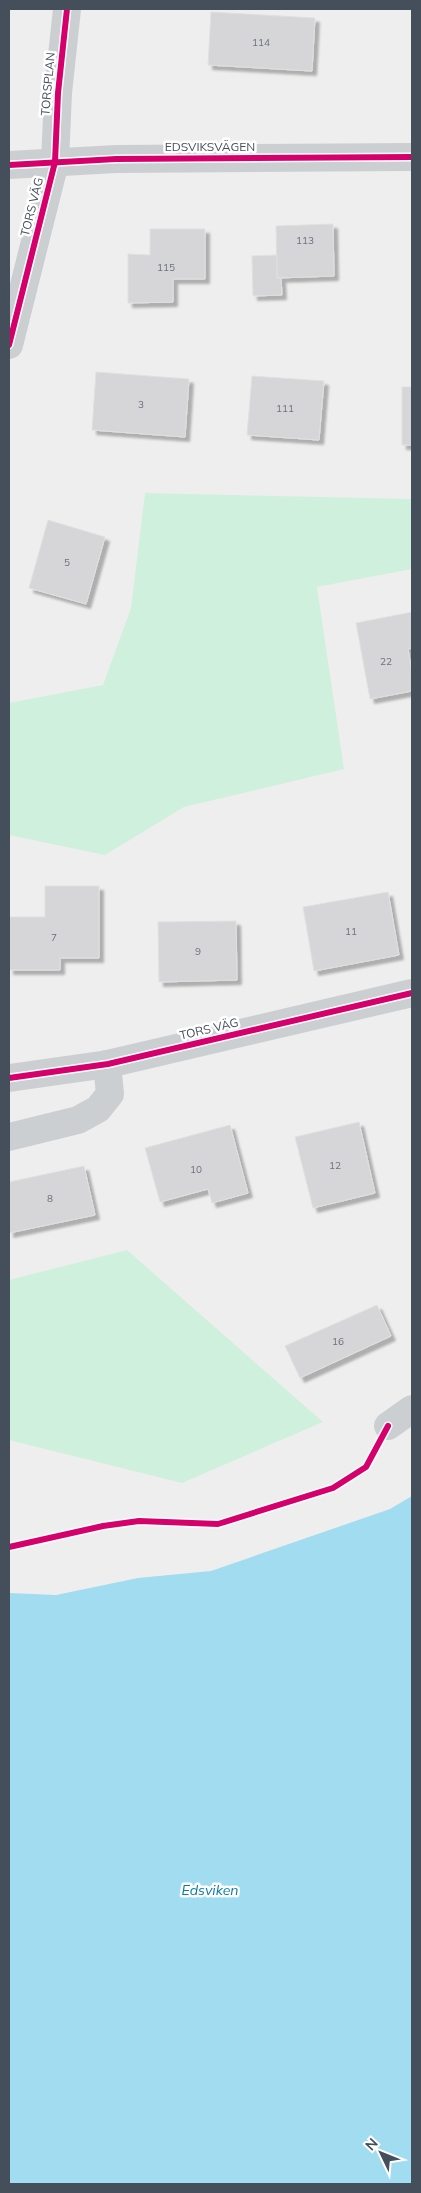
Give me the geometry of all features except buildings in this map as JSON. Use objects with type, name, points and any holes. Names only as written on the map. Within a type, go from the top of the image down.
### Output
[{"type":"street","name":"TORSPLAN","points":[[55,162],[58,93],[67,9]]},
{"type":"street","name":"EDSVIKSVÄGEN","points":[[9,165],[116,159],[412,157]]},
{"type":"street","name":"TORS VÄG","points":[[9,345],[55,162]]},
{"type":"street","name":"TORS VÄG","points":[[9,1078],[107,1064],[412,993]]},
{"type":"street","points":[[9,1137],[78,1120],[98,1109],[110,1094],[107,1064]]},
{"type":"street","points":[[388,1426],[412,1409]]},
{"type":"green space","points":[[145,493],[412,499],[412,569],[317,587],[344,769],[184,807],[105,855],[9,835],[9,703],[103,685],[131,608]]},
{"type":"green space","points":[[127,1250],[323,1422],[182,1483],[9,1440],[9,1280]]},
{"type":"water","name":"Edsviken","points":[[412,1496],[412,2184],[9,2184],[9,1593],[56,1595],[138,1578],[211,1571],[390,1509]]},
{"type":"cycle path","points":[[9,345],[55,162],[58,93],[67,9]]},
{"type":"cycle path","points":[[9,165],[116,159],[412,157]]},
{"type":"cycle path","points":[[9,1078],[108,1064],[412,993]]},
{"type":"cycle path","points":[[9,1547],[103,1526],[139,1521],[218,1524],[333,1488],[366,1467],[388,1426]]}]
